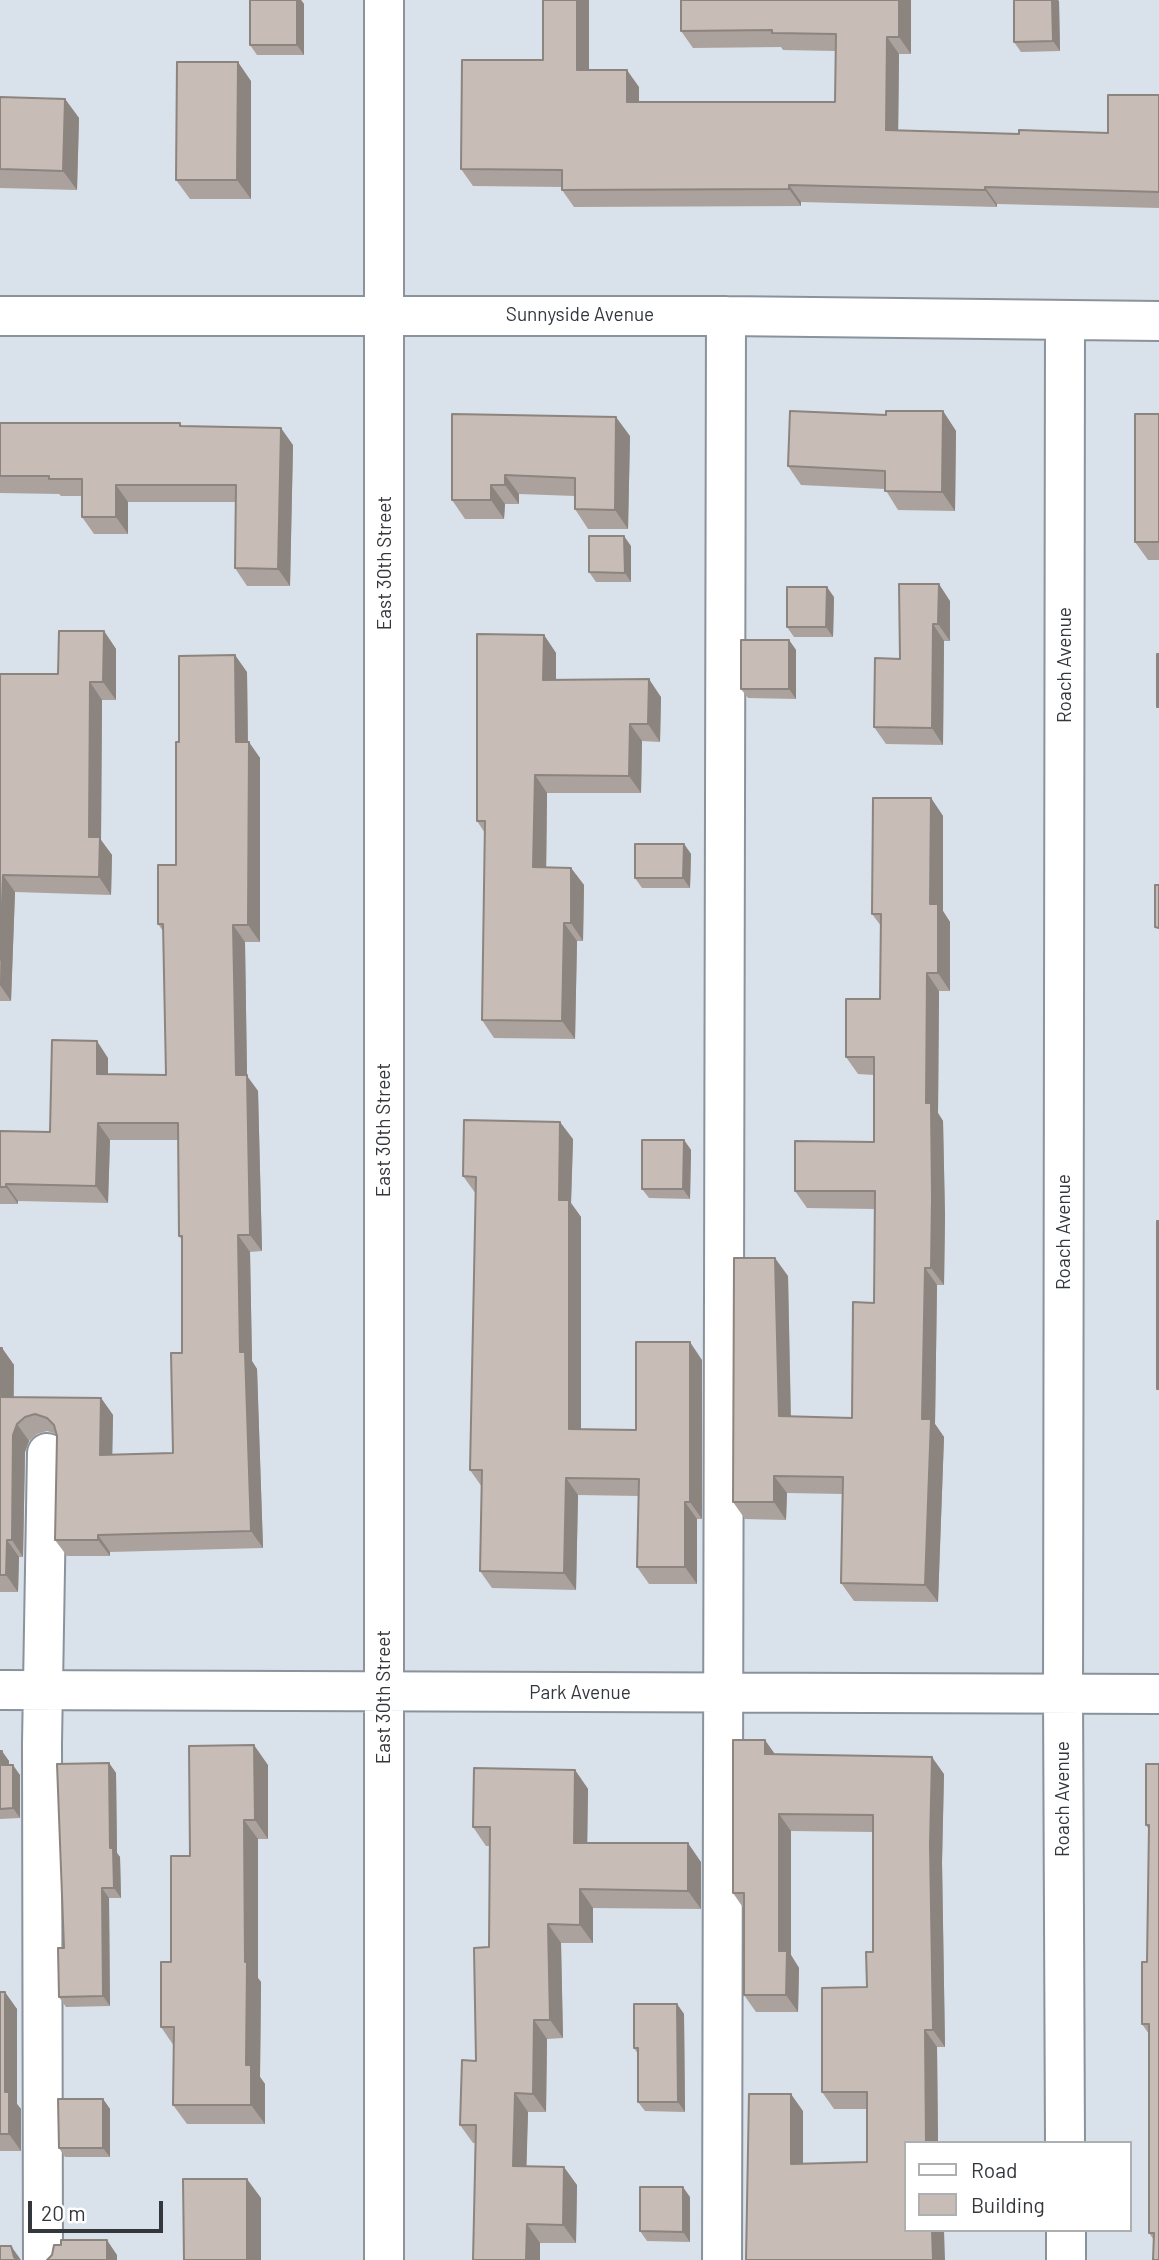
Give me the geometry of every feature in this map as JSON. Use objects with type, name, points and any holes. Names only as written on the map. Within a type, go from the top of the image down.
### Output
[{"type":"street","name":"East 30th Street","points":[[384,0],[384,2260]]},
{"type":"street","name":"Sunnyside Avenue","points":[[0,316],[726,316],[1159,321]]},
{"type":"street","points":[[722,2260],[726,316]]},
{"type":"street","name":"Roach Avenue","points":[[1065,321],[1065,2141]]},
{"type":"street","points":[[43,2260],[42,1690],[47,1453]]},
{"type":"street","name":"Park Avenue","points":[[0,1690],[1159,1694]]},
{"type":"street","points":[[1066,2232],[1066,2260]]},
{"type":"building","points":[[250,0],[297,0],[297,45],[250,45]]},
{"type":"building","points":[[543,0],[577,0],[577,70],[627,70],[627,102],[835,102],[836,34],[772,33],[772,30],[681,31],[681,0],[899,0],[899,37],[887,37],[886,130],[1019,134],[1019,130],[1108,133],[1108,95],[1159,95],[1159,192],[789,185],[789,189],[562,190],[562,170],[461,169],[462,60],[543,60]]},
{"type":"building","points":[[1014,0],[1052,0],[1053,41],[1014,42]]},
{"type":"building","points":[[177,62],[238,62],[237,180],[176,180]]},
{"type":"building","points":[[0,97],[65,99],[63,171],[0,169]]},
{"type":"building","points":[[790,411],[886,415],[886,411],[943,411],[942,492],[885,491],[885,471],[788,466]]},
{"type":"building","points":[[452,414],[616,417],[615,510],[575,509],[575,478],[505,475],[505,485],[491,485],[491,500],[452,500]]},
{"type":"building","points":[[1135,414],[1159,414],[1159,542],[1135,542]]},
{"type":"building","points":[[0,423],[180,423],[180,426],[281,428],[278,569],[235,568],[236,485],[116,485],[116,517],[82,517],[82,479],[0,476]]},
{"type":"building","points":[[589,536],[624,536],[625,573],[589,572]]},
{"type":"building","points":[[899,584],[939,584],[938,624],[933,624],[932,728],[874,727],[875,658],[900,659]]},
{"type":"building","points":[[787,587],[827,587],[826,627],[787,627]]},
{"type":"building","points":[[59,631],[104,631],[103,682],[90,682],[89,837],[100,837],[99,877],[3,875],[0,960],[0,674],[58,674]]},
{"type":"building","points":[[477,634],[544,635],[543,680],[649,679],[648,724],[630,724],[629,776],[535,775],[533,867],[571,868],[571,923],[564,923],[562,1021],[482,1020],[485,821],[477,821]]},
{"type":"building","points":[[741,640],[789,640],[789,689],[741,689]]},
{"type":"building","points":[[1159,654],[1159,707],[1157,707]]},
{"type":"building","points":[[235,655],[236,742],[249,742],[248,925],[233,925],[236,1075],[247,1075],[250,1235],[238,1235],[240,1352],[245,1352],[251,1531],[98,1535],[98,1540],[55,1540],[57,1436],[54,1425],[47,1418],[35,1414],[25,1417],[17,1424],[13,1435],[12,1540],[7,1540],[6,1575],[0,1575],[0,1348],[2,1397],[101,1398],[100,1455],[173,1453],[171,1353],[182,1353],[178,1123],[98,1123],[96,1186],[6,1184],[6,1187],[0,1187],[0,1131],[50,1132],[52,1040],[97,1041],[97,1074],[166,1075],[163,924],[158,924],[158,865],[176,865],[179,656]]},
{"type":"building","points":[[873,798],[931,798],[930,904],[938,904],[938,973],[927,973],[926,1103],[931,1103],[932,1198],[931,1268],[925,1268],[922,1419],[931,1419],[925,1585],[841,1583],[843,1477],[774,1476],[774,1502],[733,1502],[734,1258],[775,1258],[779,1416],[852,1418],[853,1302],[874,1303],[875,1191],[795,1191],[795,1141],[874,1142],[874,1057],[846,1057],[846,999],[880,999],[881,914],[872,914]]},
{"type":"building","points":[[635,844],[684,844],[683,878],[635,878]]},
{"type":"building","points":[[1155,885],[1159,885],[1159,928],[1155,927]]},
{"type":"building","points":[[464,1120],[560,1122],[559,1200],[569,1200],[569,1429],[636,1430],[636,1342],[690,1342],[690,1502],[685,1502],[685,1567],[637,1567],[639,1479],[566,1478],[564,1573],[480,1571],[482,1470],[470,1470],[476,1177],[463,1176]]},
{"type":"building","points":[[642,1140],[684,1140],[683,1189],[642,1189]]},
{"type":"building","points":[[1159,1221],[1159,1389],[1157,1389]]},
{"type":"building","points":[[733,1740],[765,1740],[765,1754],[932,1757],[930,1845],[933,2030],[925,2030],[926,2141],[904,2141],[904,2232],[932,2232],[933,2260],[746,2260],[749,2094],[791,2094],[791,2164],[867,2162],[867,2092],[822,2092],[822,1988],[867,1987],[866,1952],[873,1952],[873,1815],[779,1814],[779,1951],[787,1951],[786,1995],[744,1995],[744,1893],[733,1893]]},
{"type":"building","points":[[254,1745],[255,1820],[244,1820],[246,2065],[251,2065],[251,2105],[173,2105],[174,2027],[161,2027],[161,1962],[171,1962],[171,1856],[190,1856],[189,1746]]},
{"type":"building","points":[[0,1751],[2,1765],[13,1765],[13,1808],[0,1809]]},
{"type":"building","points":[[109,1763],[110,1848],[113,1848],[114,1888],[102,1888],[103,1996],[59,1997],[58,1948],[64,1948],[57,1764]]},
{"type":"building","points":[[1146,1764],[1159,1764],[1159,2260],[1153,2260],[1154,2233],[1149,2233],[1149,2024],[1142,2024],[1142,1962],[1147,1962],[1149,1825],[1146,1825]]},
{"type":"building","points":[[474,1768],[575,1770],[574,1843],[688,1843],[688,1891],[580,1889],[580,1925],[548,1924],[550,2020],[534,2020],[533,2094],[515,2093],[513,2166],[564,2167],[563,2225],[527,2224],[526,2260],[473,2260],[476,2125],[460,2125],[462,2060],[476,2061],[474,1948],[489,1947],[490,1827],[473,1827]]},
{"type":"building","points":[[0,1992],[5,1992],[5,2092],[9,2092],[9,2134],[0,2134]]},
{"type":"building","points":[[634,2004],[677,2004],[678,2102],[638,2102],[638,2048],[634,2048]]},
{"type":"building","points":[[58,2099],[103,2099],[103,2148],[59,2148]]},
{"type":"building","points":[[183,2179],[247,2179],[247,2260],[184,2260]]},
{"type":"building","points":[[640,2187],[683,2187],[683,2232],[640,2231]]},
{"type":"building","points":[[61,2240],[107,2240],[107,2260],[47,2260],[52,2255],[54,2245],[61,2245]]},
{"type":"building","points":[[0,2246],[11,2246],[17,2260],[0,2260]]}]
